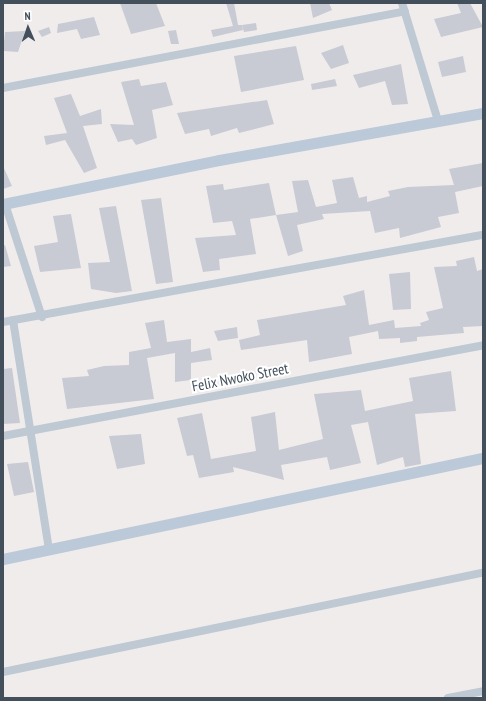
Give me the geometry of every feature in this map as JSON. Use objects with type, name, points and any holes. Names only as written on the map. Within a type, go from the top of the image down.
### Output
[{"type":"street","points":[[3,88],[404,7],[438,121]]},
{"type":"street","points":[[42,317],[4,204],[219,160],[483,113]]},
{"type":"street","points":[[3,322],[42,317],[483,235]]},
{"type":"street","points":[[12,320],[49,549]]},
{"type":"street","name":"Felix Nwoko Street","points":[[3,436],[31,432],[483,345]]},
{"type":"street","points":[[3,559],[483,458]]},
{"type":"street","points":[[3,672],[483,573]]},
{"type":"street","points":[[448,698],[483,691]]},
{"type":"building","points":[[120,3],[156,3],[165,26],[131,34]]},
{"type":"building","points":[[226,3],[234,3],[238,25],[242,25],[243,30],[213,37],[211,30],[233,26]]},
{"type":"building","points":[[310,3],[329,3],[332,10],[313,18]]},
{"type":"building","points":[[457,3],[470,3],[483,27],[441,37],[434,19],[461,13]]},
{"type":"building","points":[[94,17],[100,35],[81,39],[77,29],[57,33],[58,24]]},
{"type":"building","points":[[256,23],[257,30],[244,32],[242,25]]},
{"type":"building","points":[[49,27],[51,33],[42,37],[38,31]]},
{"type":"building","points":[[176,30],[179,44],[171,44],[168,31]]},
{"type":"building","points":[[25,31],[18,52],[3,51],[5,32]]},
{"type":"building","points":[[343,45],[349,63],[331,69],[321,53]]},
{"type":"building","points":[[296,46],[304,80],[241,92],[234,56]]},
{"type":"building","points":[[463,56],[466,72],[442,77],[438,62]]},
{"type":"building","points":[[401,64],[408,104],[392,105],[385,81],[359,88],[353,75]]},
{"type":"building","points":[[139,79],[141,86],[166,82],[173,105],[152,110],[157,138],[136,145],[132,139],[118,142],[110,124],[134,125],[121,82]]},
{"type":"building","points":[[335,79],[337,86],[312,90],[311,84]]},
{"type":"building","points":[[71,94],[80,116],[101,109],[102,124],[83,126],[97,168],[84,173],[65,140],[46,145],[44,136],[67,133],[54,98]]},
{"type":"building","points":[[267,100],[274,124],[239,133],[237,128],[211,136],[209,129],[185,134],[177,113]]},
{"type":"building","points":[[483,163],[483,186],[455,192],[459,213],[438,217],[441,227],[400,238],[399,228],[375,233],[370,211],[322,214],[324,219],[297,225],[303,251],[288,256],[276,215],[298,212],[292,181],[308,180],[316,207],[337,203],[332,180],[353,177],[359,198],[367,196],[367,202],[390,196],[388,191],[408,187],[454,185],[449,169]]},
{"type":"building","points":[[3,166],[12,186],[3,189]]},
{"type":"building","points":[[269,183],[276,215],[250,219],[256,254],[219,259],[220,270],[203,272],[195,238],[236,235],[232,221],[213,223],[206,186],[223,184],[224,190]]},
{"type":"building","points":[[161,198],[173,282],[156,284],[141,200]]},
{"type":"building","points":[[116,206],[132,291],[116,293],[91,289],[88,263],[110,262],[99,208]]},
{"type":"building","points":[[71,214],[81,268],[40,272],[34,246],[58,242],[53,216]]},
{"type":"building","points":[[5,245],[11,266],[3,267],[3,246]]},
{"type":"building","points":[[474,257],[477,271],[483,269],[483,326],[463,327],[464,333],[417,337],[417,341],[400,343],[400,338],[379,339],[378,331],[349,337],[352,354],[309,362],[307,340],[241,350],[239,340],[260,335],[257,320],[346,305],[343,296],[364,290],[369,325],[394,320],[395,328],[421,326],[420,323],[429,320],[426,312],[443,308],[434,267],[457,266],[456,261]]},
{"type":"building","points":[[410,272],[411,309],[393,310],[389,274]]},
{"type":"building","points":[[164,320],[167,342],[191,339],[191,352],[210,348],[212,360],[191,363],[191,380],[175,382],[175,353],[147,358],[154,399],[67,409],[62,378],[89,376],[87,370],[104,366],[129,365],[129,352],[151,348],[145,323]]},
{"type":"building","points":[[237,327],[238,338],[218,341],[214,331]]},
{"type":"building","points":[[12,368],[20,423],[3,424],[3,369]]},
{"type":"building","points":[[451,371],[456,411],[415,414],[421,464],[405,467],[403,457],[377,465],[368,422],[351,425],[361,463],[330,470],[327,457],[281,465],[284,480],[233,467],[234,472],[199,478],[193,455],[187,456],[177,418],[202,413],[211,459],[256,451],[251,417],[275,412],[279,450],[323,439],[314,394],[361,390],[365,411],[413,401],[409,378]]},
{"type":"building","points":[[141,434],[145,464],[117,469],[109,436]]},
{"type":"building","points":[[28,462],[34,492],[14,496],[7,464]]}]
